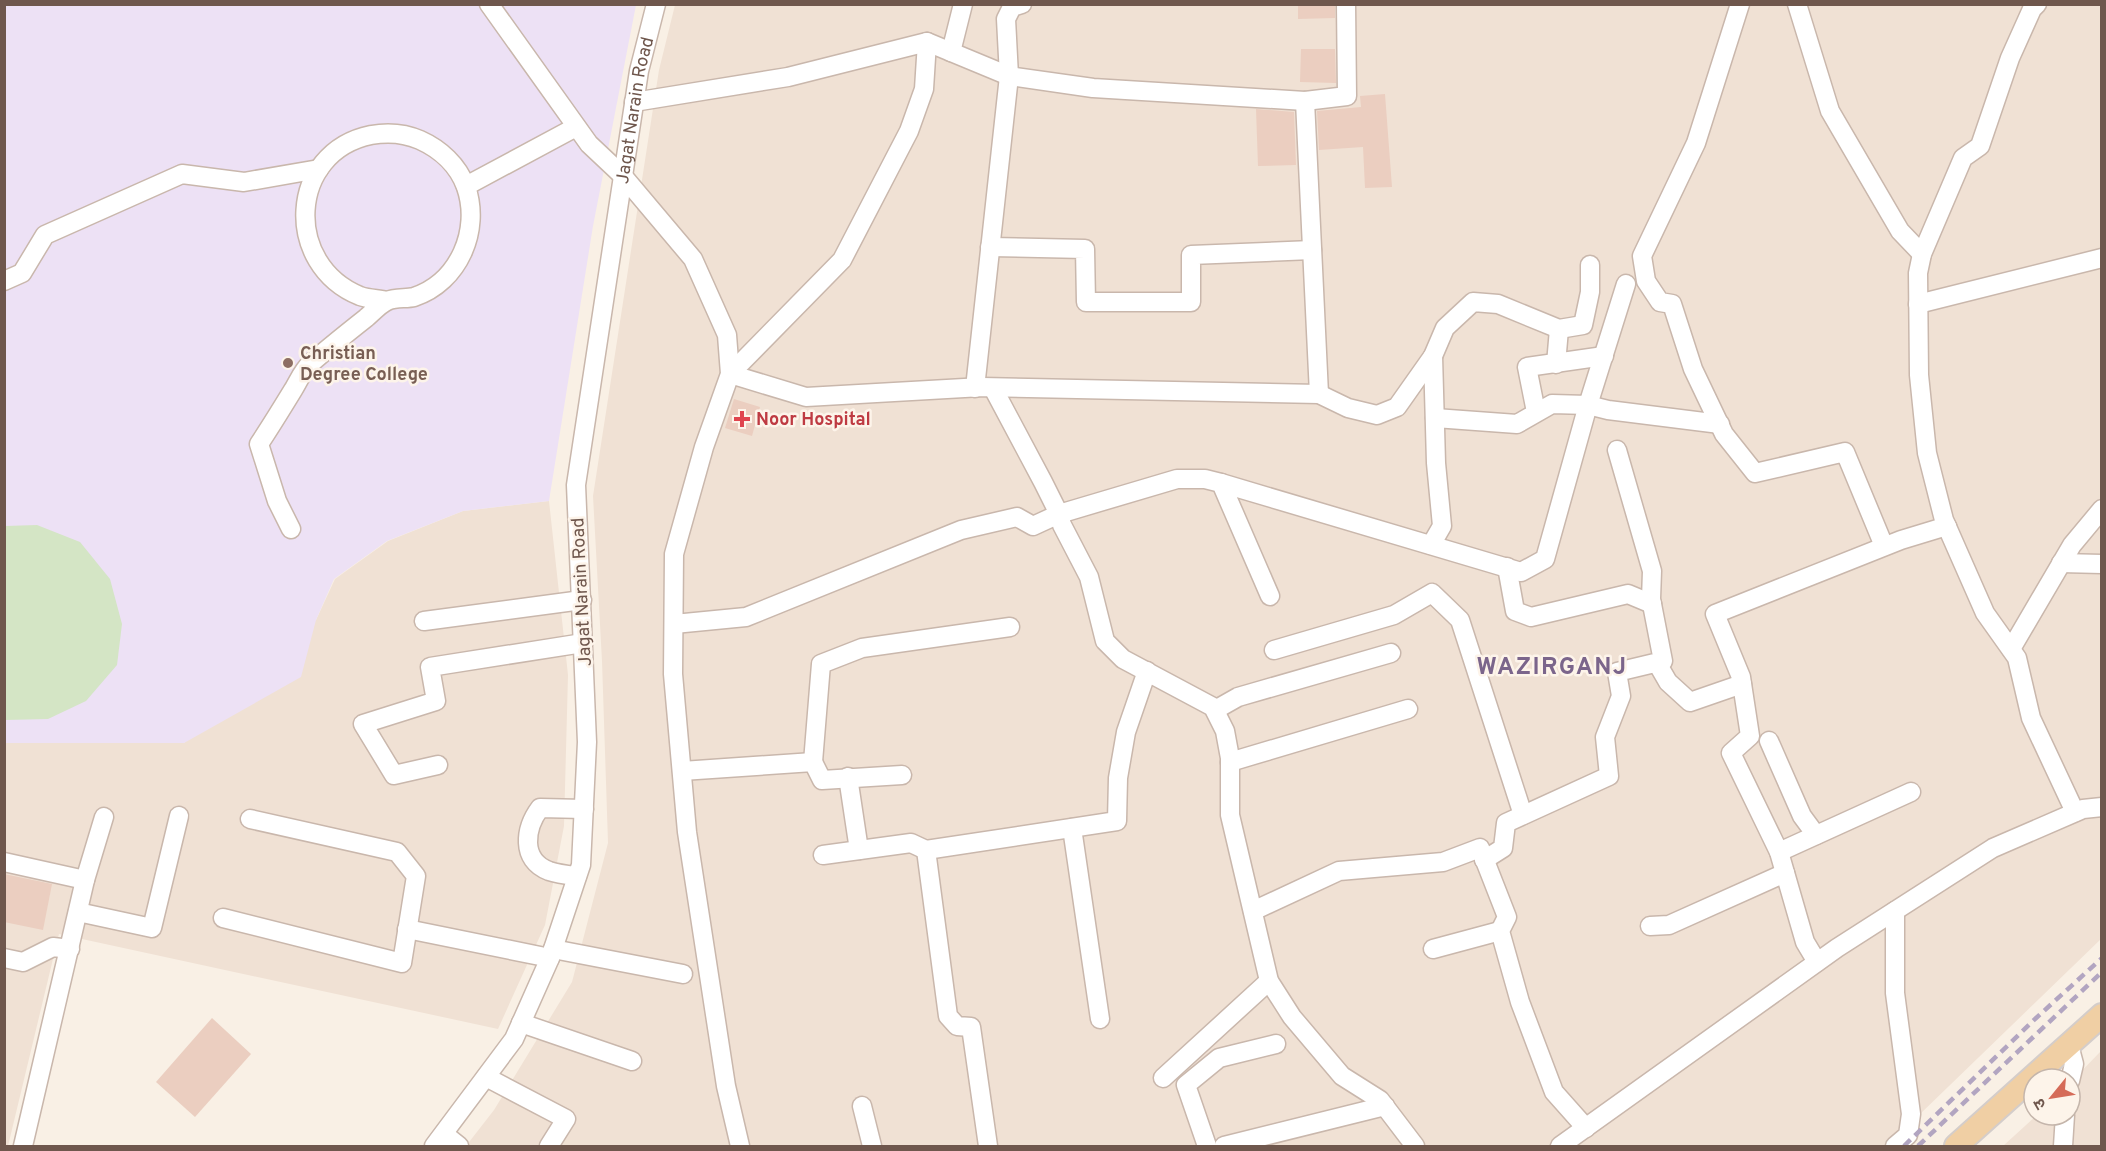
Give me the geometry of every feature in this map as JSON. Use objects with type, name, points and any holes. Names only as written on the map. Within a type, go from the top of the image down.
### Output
[{"type":"main road","points":[[1956,1146],[2102,1015]]},
{"type":"street","points":[[489,4],[589,144],[623,176],[693,259],[727,335],[730,374],[704,447],[674,554],[673,674],[687,832],[724,1074],[740,1146]]},
{"type":"street","name":"Jagat Narain Road","points":[[439,1140],[514,1039],[551,954],[581,865],[587,742],[576,485],[639,71],[656,4]]},
{"type":"street","points":[[951,52],[963,4]]},
{"type":"street","points":[[1023,4],[1012,7],[1006,19],[1009,76],[990,247],[984,388],[1043,482],[1059,514],[1062,525],[1089,577],[1105,641],[1123,659],[1214,707],[1225,731],[1230,762],[1230,814],[1269,981],[1292,1017],[1342,1076],[1380,1100],[1415,1146]]},
{"type":"street","points":[[634,102],[788,77],[927,42],[1009,76],[1093,88],[1305,100],[1347,96],[1346,4]]},
{"type":"street","points":[[1740,4],[1696,143],[1642,256],[1646,281],[1660,303],[1672,304],[1693,369],[1724,434],[1755,473],[1845,452],[1884,546]]},
{"type":"street","points":[[1797,4],[1830,111],[1900,231],[1922,254]]},
{"type":"street","points":[[2037,4],[2032,9],[2010,58],[1980,146],[1963,158],[1922,254],[1918,273],[1919,375],[1927,453],[1947,526],[1985,613],[2017,658],[2031,718],[2075,812]]},
{"type":"street","points":[[730,374],[842,260],[909,131],[924,88],[927,42]]},
{"type":"street","points":[[1305,100],[1319,394]]},
{"type":"street","points":[[466,186],[576,127]]},
{"type":"street","points":[[384,133],[401,134],[410,135],[433,146],[453,163],[466,186],[472,212],[469,240],[457,264],[438,284],[414,297],[387,301],[362,296],[339,284],[321,266],[309,243],[304,218],[308,192],[318,169],[336,150],[359,138],[384,133]]},
{"type":"street","points":[[4,281],[22,273],[45,235],[182,174],[244,182],[318,169]]},
{"type":"street","points":[[990,247],[1086,249],[1086,302],[1191,302],[1191,255],[1312,249]]},
{"type":"street","points":[[1918,304],[2102,258]]},
{"type":"street","points":[[730,374],[806,397],[984,388],[1319,394],[1348,408],[1377,415],[1397,407],[1433,356],[1445,328],[1473,302],[1498,304],[1559,329],[1583,325],[1590,292],[1590,265]]},
{"type":"street","points":[[674,624],[746,617],[961,530],[1017,518],[1033,526],[1059,514],[1177,479],[1205,479],[1221,483],[1521,572],[1545,559],[1588,405],[1626,284]]},
{"type":"street","points":[[291,529],[277,501],[260,444],[308,366],[387,301]]},
{"type":"street","points":[[1556,364],[1559,329]]},
{"type":"street","points":[[1431,545],[1442,526],[1436,463],[1433,356]]},
{"type":"street","points":[[1536,412],[1527,367],[1604,356]]},
{"type":"street","points":[[1435,418],[1517,424],[1552,404],[1588,405],[1608,410],[1720,424]]},
{"type":"street","points":[[1484,860],[1503,848],[1506,823],[1609,776],[1605,737],[1621,696],[1617,672],[1663,661],[1652,604],[1652,572],[1617,450]]},
{"type":"street","points":[[1221,483],[1270,596]]},
{"type":"street","points":[[2011,649],[2072,545],[2102,509]]},
{"type":"street","points":[[1817,962],[1806,942],[1779,852],[1731,753],[1750,736],[1741,677],[1715,614],[1884,546],[1947,526]]},
{"type":"street","points":[[2061,563],[2102,564]]},
{"type":"street","points":[[1507,567],[1515,611],[1531,617],[1628,594],[1652,604]]},
{"type":"street","points":[[1274,650],[1394,615],[1432,593],[1460,620],[1523,815]]},
{"type":"street","points":[[424,621],[582,600]]},
{"type":"street","points":[[902,775],[822,780],[813,762],[821,664],[862,648],[1010,627]]},
{"type":"street","points":[[438,765],[394,775],[363,724],[436,700],[430,666],[584,643]]},
{"type":"street","points":[[1215,710],[1238,697],[1391,653]]},
{"type":"street","points":[[1657,663],[1668,682],[1690,702],[1742,684]]},
{"type":"street","points":[[823,855],[911,843],[926,850],[1117,821],[1118,778],[1126,732],[1147,671]]},
{"type":"street","points":[[1230,762],[1408,709]]},
{"type":"street","points":[[1769,741],[1802,816],[1816,835]]},
{"type":"street","points":[[682,771],[813,762]]},
{"type":"street","points":[[848,777],[859,850]]},
{"type":"street","points":[[1779,852],[1911,792]]},
{"type":"street","points":[[1560,1146],[1817,962],[1993,848],[2075,812],[2102,807]]},
{"type":"street","points":[[577,876],[548,870],[532,858],[527,842],[531,821],[540,808],[584,809]]},
{"type":"street","points":[[78,912],[152,928],[178,816]]},
{"type":"street","points":[[23,1146],[85,880],[104,817]]},
{"type":"street","points":[[223,918],[402,963],[416,876],[397,852],[250,819]]},
{"type":"street","points":[[1072,828],[1100,1019]]},
{"type":"street","points":[[1253,911],[1339,871],[1443,862],[1480,848],[1507,917],[1500,931],[1520,1002],[1554,1092],[1586,1128]]},
{"type":"street","points":[[926,850],[948,1016],[957,1026],[971,1027],[988,1146]]},
{"type":"street","points":[[4,862],[85,880]]},
{"type":"street","points":[[1650,926],[1669,925],[1785,873]]},
{"type":"street","points":[[1895,910],[1896,993],[1911,1114],[1908,1135],[1895,1146]]},
{"type":"street","points":[[407,929],[683,974]]},
{"type":"street","points":[[1433,949],[1500,931]]},
{"type":"street","points":[[4,958],[22,962],[53,946],[69,949]]},
{"type":"street","points":[[1163,1078],[1269,981]]},
{"type":"street","points":[[521,1023],[632,1061]]},
{"type":"street","points":[[1207,1146],[1186,1085],[1219,1058],[1276,1044]]},
{"type":"street","points":[[2069,1045],[2073,1067]]},
{"type":"street","points":[[486,1077],[566,1119],[549,1146]]},
{"type":"street","points":[[862,1106],[872,1146]]},
{"type":"street","points":[[1224,1146],[1385,1106]]},
{"type":"street","points":[[2064,1146],[2065,1127]]},
{"type":"street","points":[[439,1140],[459,1146]]},
{"type":"shaded area","name":"Christian Degree College","points":[[4,5],[636,5],[593,226],[549,501],[463,511],[387,541],[334,579],[316,620],[301,677],[184,743],[5,743]]},
{"type":"shaded area","points":[[675,5],[2101,5],[2101,939],[1887,1146],[466,1146],[494,1110],[572,982],[608,843],[602,661],[593,496],[659,70]]},
{"type":"shaded area","points":[[549,501],[568,675],[564,826],[545,925],[498,1029],[59,934],[8,1146],[5,1146],[4,743],[184,743],[316,620],[335,579],[388,541],[463,511]]},
{"type":"shaded area","points":[[2101,1051],[2101,1146],[2003,1146],[2024,1127],[2082,1127],[2082,1071]]},
{"type":"green space","points":[[37,525],[80,542],[110,579],[122,624],[117,665],[86,701],[48,719],[5,720],[5,526]]},
{"type":"building","points":[[1298,4],[1335,4],[1335,18],[1298,19]]},
{"type":"building","points":[[1301,49],[1335,49],[1336,83],[1300,82]]},
{"type":"building","points":[[1385,94],[1392,187],[1365,188],[1363,147],[1319,150],[1317,111],[1361,107],[1360,96]]},
{"type":"building","points":[[1256,109],[1294,112],[1296,165],[1258,166]]},
{"type":"building","points":[[734,399],[760,407],[752,436],[725,428]]},
{"type":"building","points":[[4,874],[52,884],[43,930],[4,922]]},
{"type":"building","points":[[212,1018],[251,1054],[195,1117],[156,1082]]},
{"type":"railway","points":[[1904,1146],[2035,1019],[2102,958]]},
{"type":"railway","points":[[1918,1146],[2102,972]]},
{"type":"place","name":"Christian Degree College","points":[[288,363]]},
{"type":"place","name":"Noor Hospital","points":[[742,419]]},
{"type":"district","name":"WAZIRGANJ","points":[[1552,666]]}]
